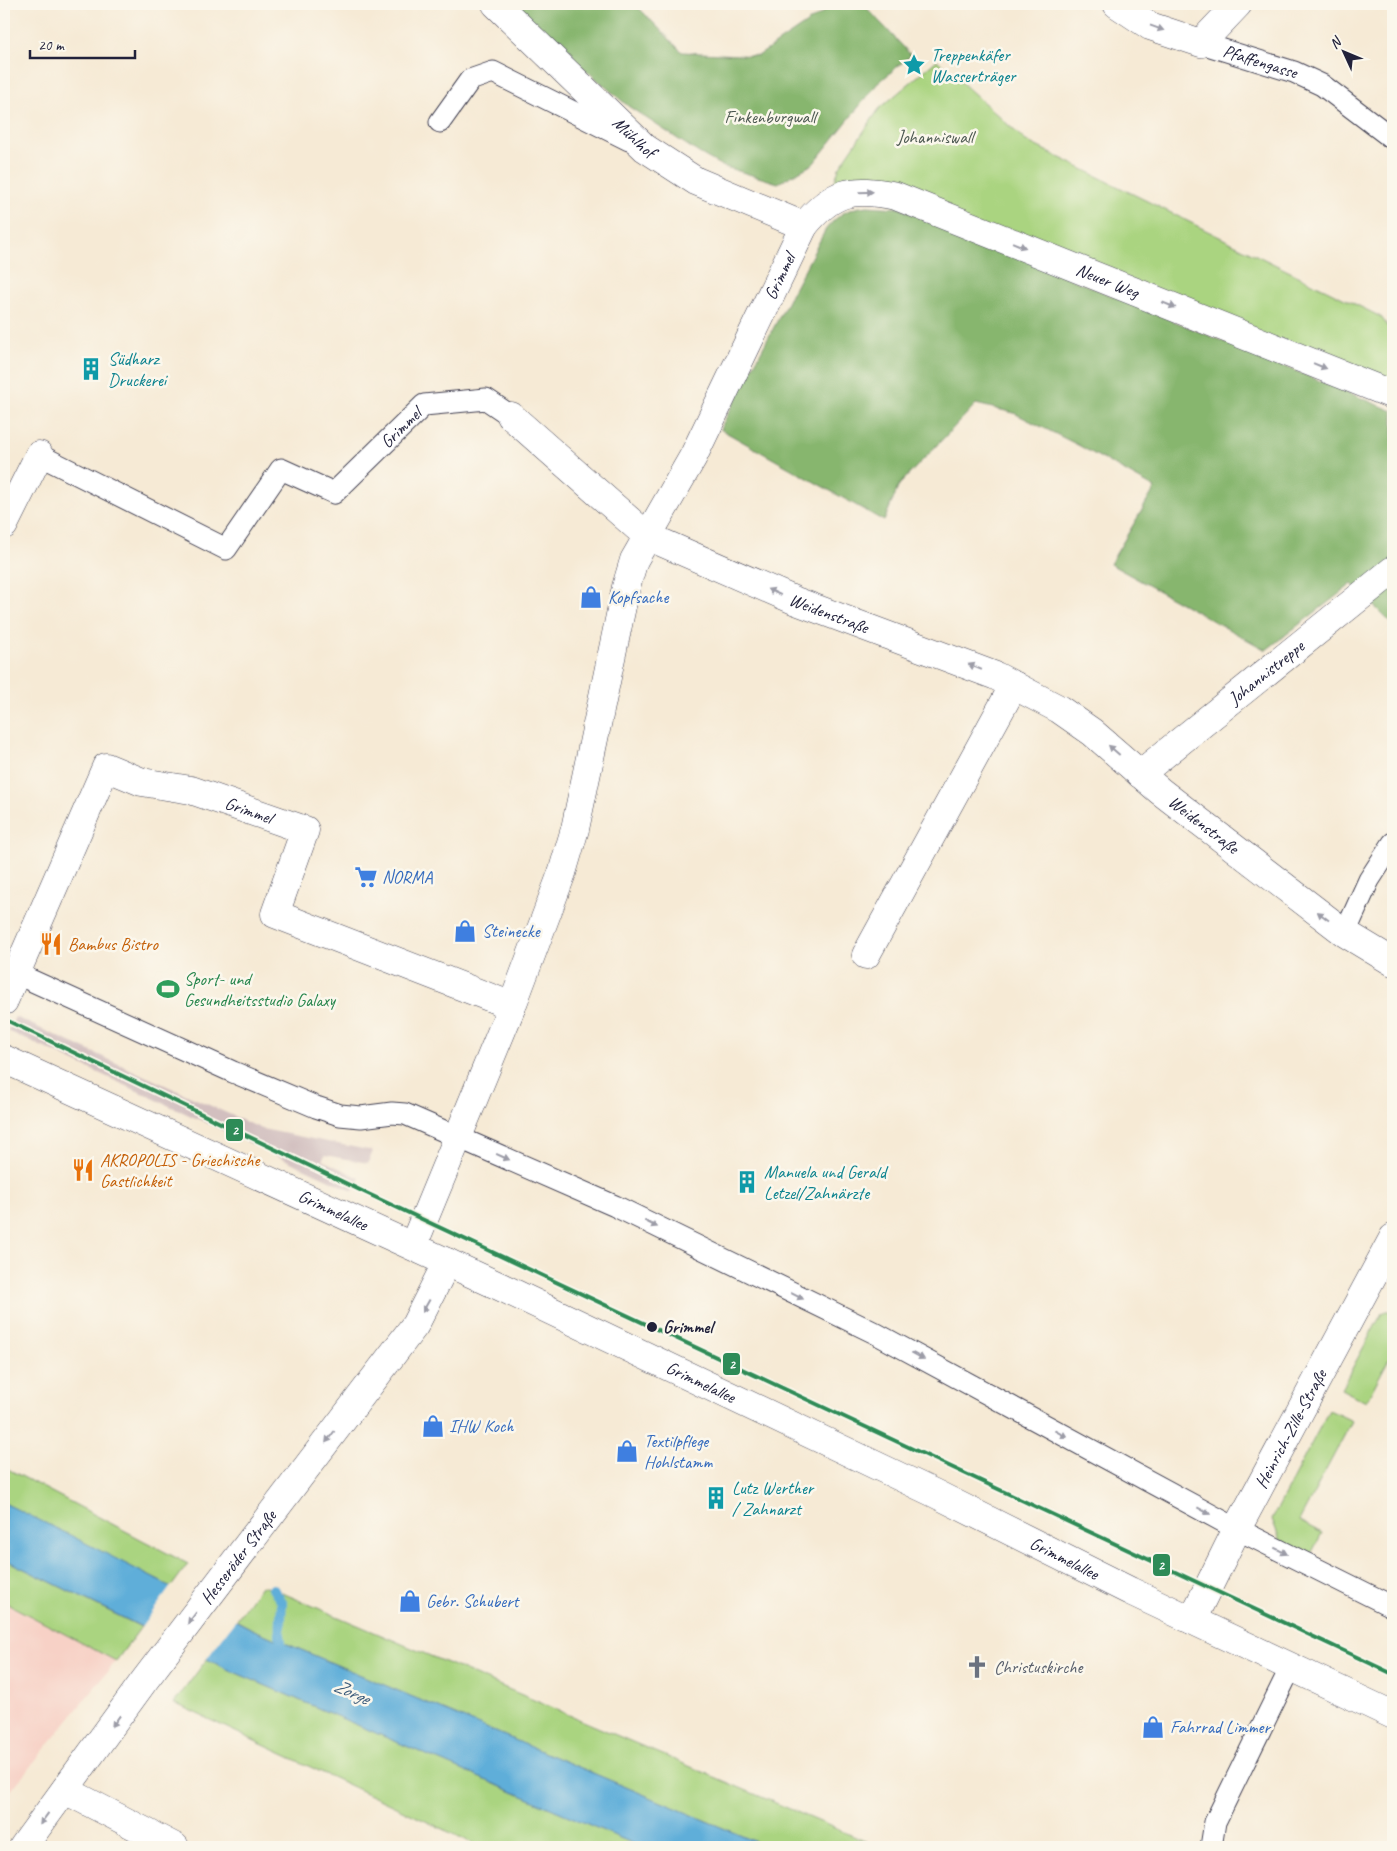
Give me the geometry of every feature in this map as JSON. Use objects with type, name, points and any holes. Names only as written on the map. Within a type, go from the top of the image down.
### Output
[{"type":"street","name":"Mühlhof","points":[[496,4],[645,148],[696,181],[812,216]]},
{"type":"street","name":"Pfaffengasse","points":[[1117,4],[1150,26],[1201,43]]},
{"type":"street","points":[[1201,43],[1238,4]]},
{"type":"street","name":"Neuer Weg","points":[[812,216],[838,196],[853,192],[875,191],[896,196],[1393,395]]},
{"type":"street","name":"Grimmel","points":[[414,1246],[512,1006],[562,873],[575,829],[626,587],[634,560],[693,456],[812,216]]},
{"type":"street","name":"Grimmel","points":[[511,416],[646,536]]},
{"type":"street","points":[[4,525],[39,455]]},
{"type":"street","name":"Weidenstraße","points":[[646,536],[796,602],[962,662],[1014,685],[1076,720],[1140,774],[1345,933],[1393,962]]},
{"type":"street","name":"Johannistreppe","points":[[1140,774],[1393,570]]},
{"type":"street","points":[[866,954],[1014,685]]},
{"type":"street","name":"Grimmel","points":[[4,1000],[10,971],[106,767],[142,782],[191,790],[305,830],[275,914],[512,1006]]},
{"type":"street","name":"Grimmelallee","points":[[4,1059],[414,1246],[934,1493],[1192,1620],[1393,1715]]},
{"type":"street","name":"Heinrich-Zille-Straße","points":[[1192,1620],[1237,1529],[1386,1268],[1393,1238]]},
{"type":"street","name":"Hesseröder Straße","points":[[23,1847],[144,1681],[415,1325],[447,1262]]},
{"type":"street","points":[[65,1790],[175,1847]]},
{"type":"lane","name":"Pfaffengasse","points":[[1201,43],[1270,63],[1322,85],[1393,138]]},
{"type":"lane","points":[[440,122],[470,80],[494,72],[645,148]]},
{"type":"lane","name":"Grimmel","points":[[39,455],[226,549],[281,469],[334,493],[424,405],[486,399],[511,416]]},
{"type":"lane","points":[[1345,933],[1370,880],[1393,843]]},
{"type":"lane","points":[[10,971],[233,1072],[316,1107],[340,1115],[361,1117],[392,1113],[405,1114],[615,1206],[875,1333],[1237,1529],[1393,1608]]},
{"type":"lane","points":[[1211,1847],[1215,1822],[1291,1667]]},
{"type":"shaded area","points":[[15,1017],[262,1129],[373,1151],[368,1163],[325,1155],[322,1160],[360,1178],[353,1191],[8,1031]]},
{"type":"shaded area","points":[[4,1602],[116,1661],[4,1799]]},
{"type":"green space","name":"Finkenburgwall","points":[[515,4],[635,4],[682,52],[758,56],[835,4],[863,4],[911,55],[877,84],[813,164],[778,183],[722,166],[628,106],[565,52]]},
{"type":"green space","name":"Johanniswall","points":[[937,60],[1026,141],[1381,317],[1393,333],[1393,383],[834,184],[839,168],[879,109]]},
{"type":"green space","points":[[867,206],[898,208],[1393,411],[1393,625],[1352,584],[1266,650],[1110,564],[1155,488],[1078,445],[1014,413],[976,404],[899,485],[884,521],[720,429],[826,229],[844,213],[854,208]]},
{"type":"green space","points":[[1393,1311],[1393,1351],[1366,1402],[1341,1389],[1382,1313]]},
{"type":"green space","points":[[1329,1410],[1352,1421],[1299,1521],[1322,1533],[1310,1556],[1280,1540],[1272,1519]]},
{"type":"green space","points":[[4,1467],[188,1564],[171,1587],[4,1503]]},
{"type":"green space","points":[[4,1559],[141,1627],[116,1661],[4,1602]]},
{"type":"green space","points":[[261,1586],[273,1589],[879,1847],[768,1847],[254,1630],[236,1620]]},
{"type":"green space","points":[[207,1659],[641,1847],[481,1847],[174,1703]]},
{"type":"water","name":"Zorge","points":[[4,1503],[254,1630],[768,1847],[641,1847],[227,1669],[4,1559]]},
{"type":"pier","points":[[172,1585],[237,1618],[205,1661],[140,1629]]},
{"type":"waterway","points":[[273,1589],[282,1602],[280,1635],[283,1655]]},
{"type":"transit line","name":"2","points":[[4,1019],[364,1192],[1393,1674]]},
{"type":"place","name":"Treppenkäfer Wasserträger","points":[[914,65]]},
{"type":"place","name":"Südharz Druckerei","points":[[91,369]]},
{"type":"place","name":"Kopfsache","points":[[591,597]]},
{"type":"place","name":"NORMA","points":[[366,877]]},
{"type":"place","name":"Steinecke","points":[[465,931]]},
{"type":"place","name":"Bambus Bistro","points":[[51,944]]},
{"type":"place","name":"Sport- und Gesundheitsstudio Galaxy","points":[[168,989]]},
{"type":"place","name":"AKROPOLIS - Griechische Gastlichkeit","points":[[83,1170]]},
{"type":"place","name":"Manuela und Gerald Letzel/Zahnärzte","points":[[747,1182]]},
{"type":"place","name":"Grimmel","points":[[652,1327]]},
{"type":"place","name":"IHW Koch","points":[[433,1426]]},
{"type":"place","name":"Textilpflege Hohlstamm","points":[[627,1451]]},
{"type":"place","name":"Lutz Werther / Zahnarzt","points":[[716,1498]]},
{"type":"place","name":"Gebr. Schubert","points":[[410,1601]]},
{"type":"place","name":"Christuskirche","points":[[977,1667]]},
{"type":"place","name":"Fahrrad Limmer","points":[[1153,1727]]}]
